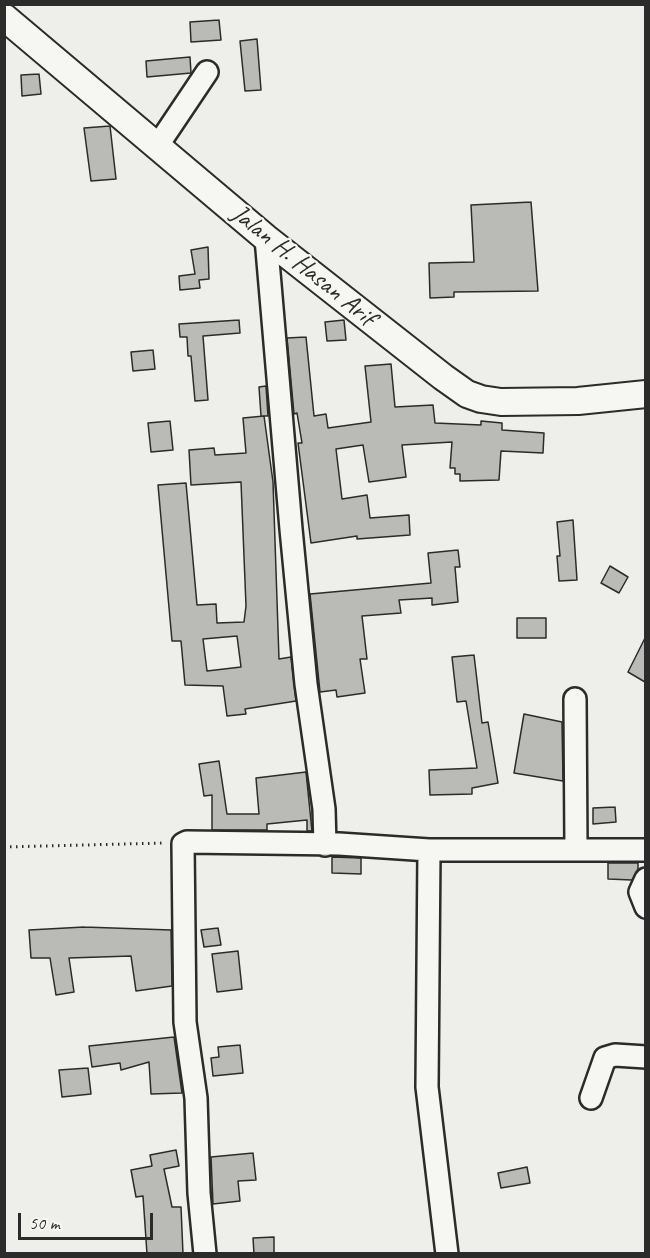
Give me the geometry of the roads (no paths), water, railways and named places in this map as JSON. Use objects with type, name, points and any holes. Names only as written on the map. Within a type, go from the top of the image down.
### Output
[{"type":"main road","name":"Jalan H. Hasan Arif","points":[[4,17],[266,238],[442,378],[477,398],[501,402],[578,401],[645,394]]},
{"type":"street","points":[[158,145],[207,72]]},
{"type":"street","points":[[266,238],[306,684],[324,809],[325,845]]},
{"type":"street","points":[[575,699],[576,849]]},
{"type":"street","points":[[206,1254],[198,1181],[196,1098],[185,1022],[183,844],[187,842],[325,845],[429,850],[645,850]]},
{"type":"street","points":[[429,850],[427,1087],[447,1254]]},
{"type":"street","points":[[645,879],[640,892],[645,907]]},
{"type":"street","points":[[591,1098],[604,1058],[615,1055],[645,1057]]}]
